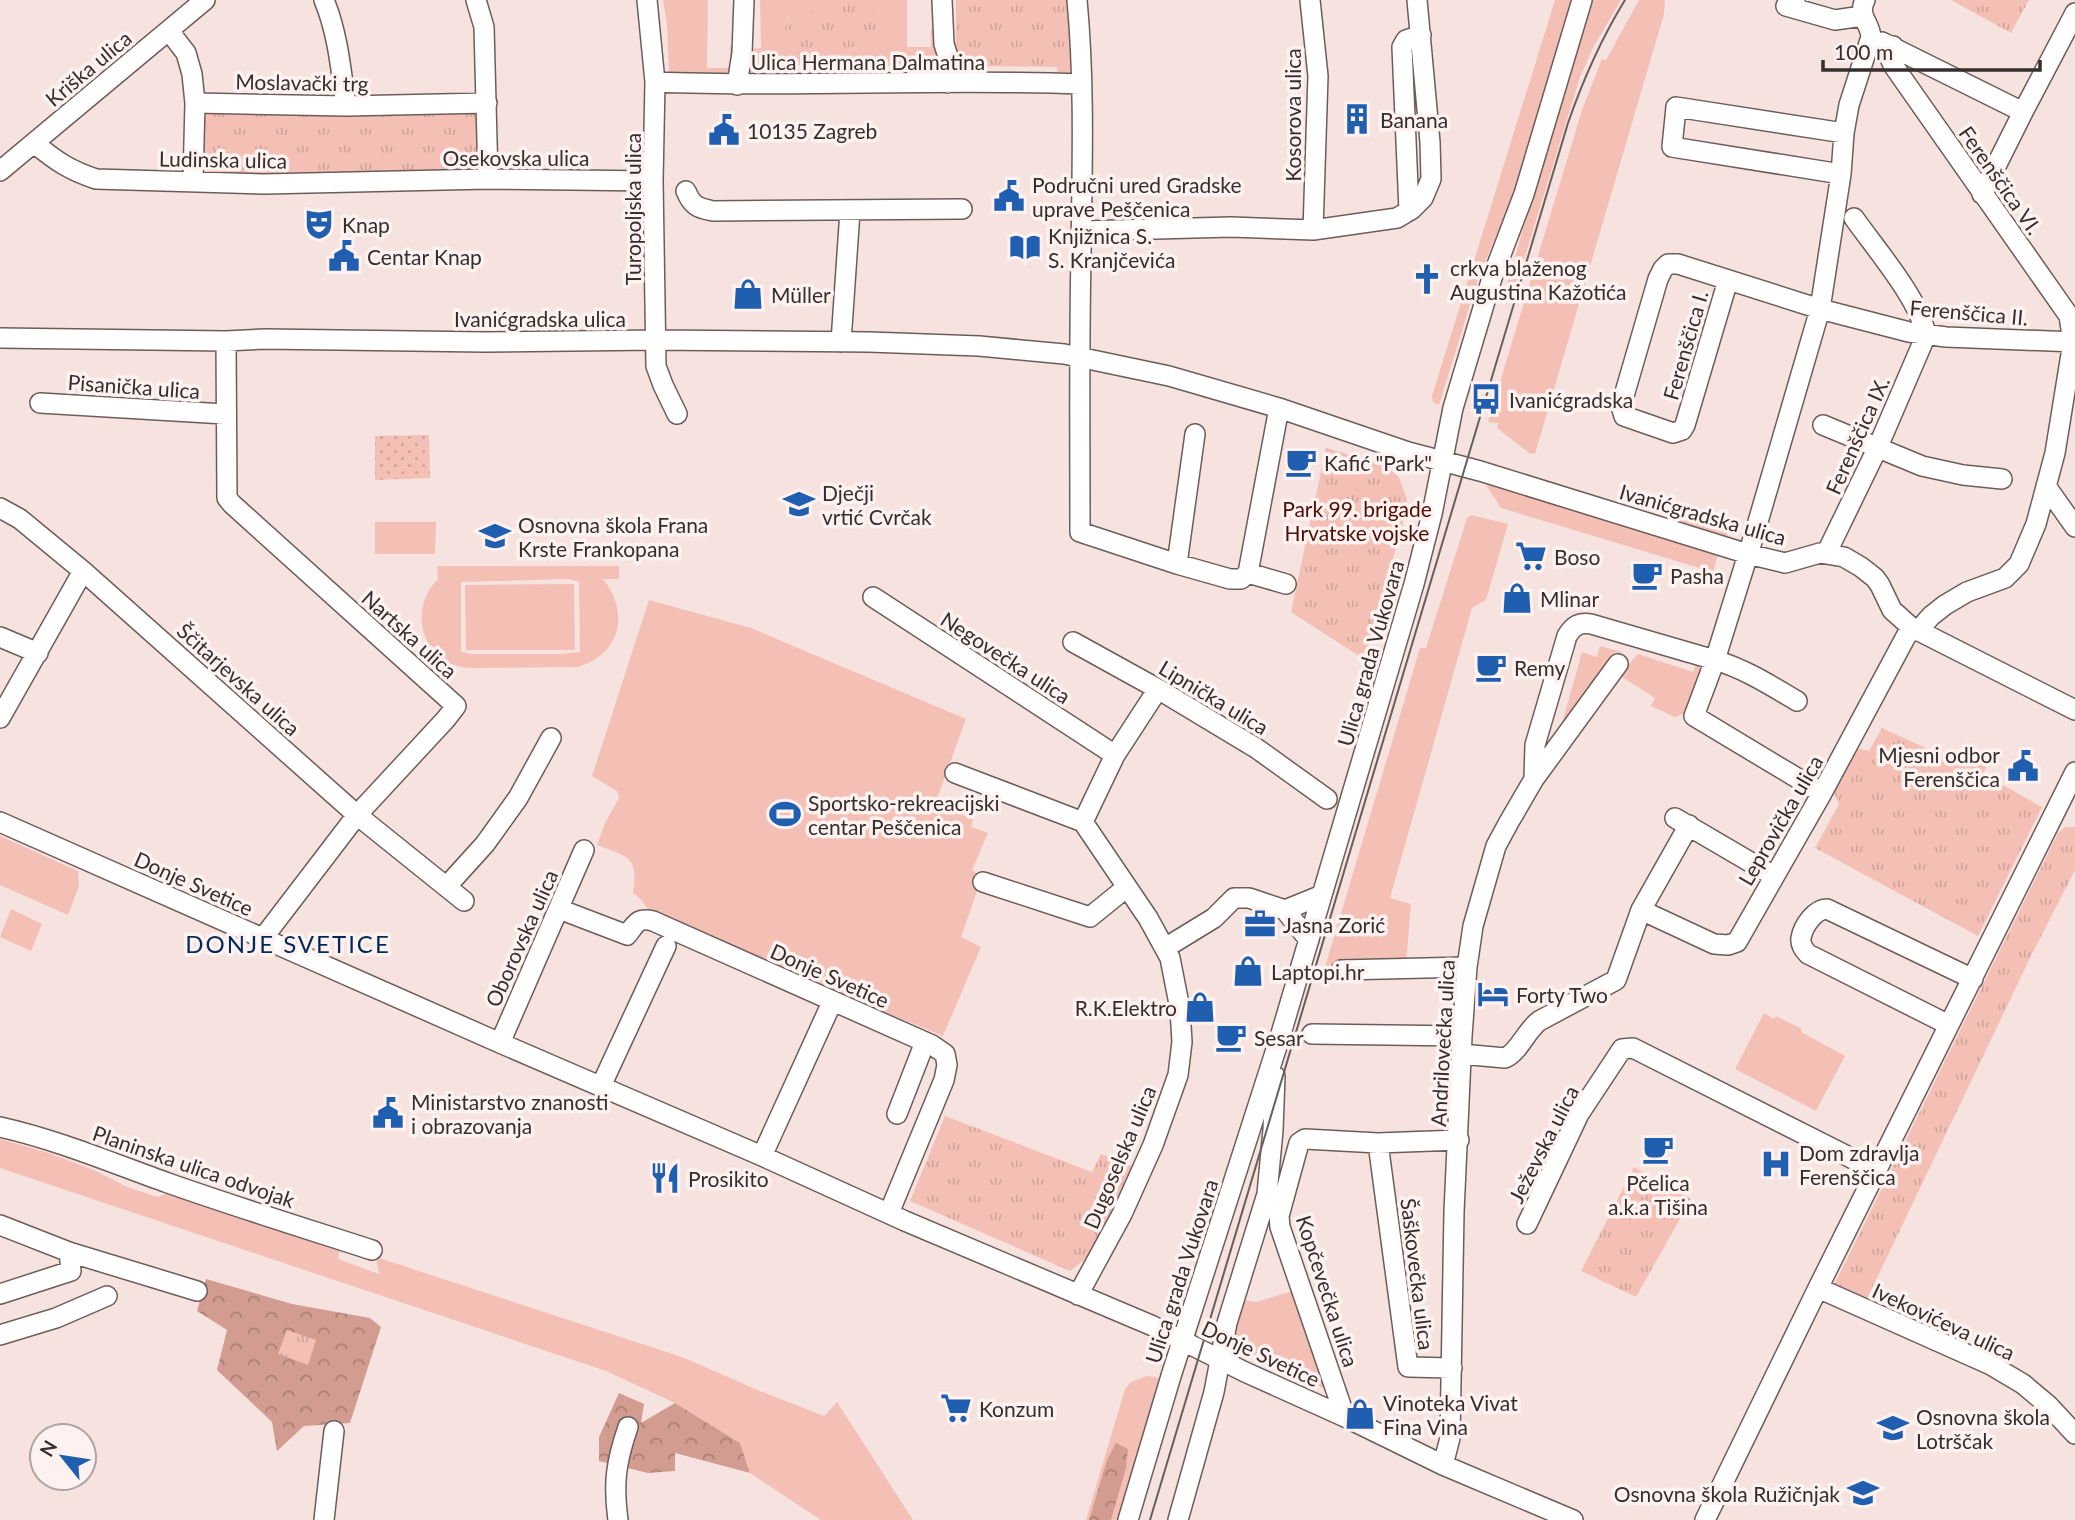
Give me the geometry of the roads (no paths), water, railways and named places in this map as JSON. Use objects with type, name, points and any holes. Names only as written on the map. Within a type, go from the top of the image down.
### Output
[{"type":"street","name":"Kriška ulica","points":[[0,172],[205,0]]},
{"type":"street","points":[[324,0],[338,46],[346,106]]},
{"type":"street","points":[[476,0],[484,27],[488,179]]},
{"type":"street","name":"Turopoljska ulica","points":[[647,0],[655,82],[653,181],[656,366],[677,414]]},
{"type":"street","points":[[737,85],[742,53],[744,0]]},
{"type":"street","points":[[942,0],[944,44],[949,60],[948,83]]},
{"type":"street","points":[[1077,0],[1081,84],[1080,532],[1177,564],[1230,579],[1241,579],[1248,573],[1279,408]]},
{"type":"street","name":"Kosorova ulica","points":[[1310,0],[1318,76],[1313,230]]},
{"type":"street","points":[[1081,231],[1231,227],[1313,230],[1397,218],[1409,211],[1402,47],[1406,40],[1421,35],[1417,0]]},
{"type":"street","name":"Ulica grada Vukovara","points":[[1128,1520],[1171,1376],[1280,1037],[1414,584],[1434,507],[1457,395],[1492,278],[1524,194],[1581,0]]},
{"type":"street","points":[[1795,0],[1786,6],[1835,20],[1864,8],[1871,37],[1849,105],[1821,309],[1715,660],[1694,716],[1822,793]]},
{"type":"street","points":[[1982,194],[2075,13]]},
{"type":"street","points":[[169,31],[186,53],[192,74],[195,103],[192,181]]},
{"type":"street","points":[[1871,37],[2022,112]]},
{"type":"street","name":"Ferenščica VI.","points":[[1893,46],[1890,58],[1893,65],[2069,316],[2074,342]]},
{"type":"street","name":"Ulica Hermana Dalmatina","points":[[655,82],[737,85],[1081,84]]},
{"type":"street","name":"Moslavački trg","points":[[195,103],[346,106],[487,103]]},
{"type":"street","points":[[1841,174],[1672,147],[1676,107],[1844,133]]},
{"type":"street","name":"Ludinska ulica","points":[[34,143],[57,163],[96,180],[264,184],[422,180]]},
{"type":"street","name":"Osekovska ulica","points":[[422,180],[653,181]]},
{"type":"street","points":[[686,191],[690,202],[698,208],[713,211],[962,209]]},
{"type":"street","points":[[841,342],[850,211]]},
{"type":"street","points":[[1854,218],[1911,298],[1924,323],[1926,335]]},
{"type":"street","name":"Ferenščica I.","points":[[1728,280],[1682,430],[1673,433],[1624,416],[1621,406],[1658,279],[1668,264],[1678,264],[1821,309]]},
{"type":"street","name":"Ferenščica II.","points":[[1821,309],[1926,335],[2074,342]]},
{"type":"street","name":"Ferenščica IX.","points":[[1827,552],[1877,449],[1926,335]]},
{"type":"street","name":"Ivanićgradska ulica","points":[[0,338],[841,342],[979,346],[1079,356],[1169,376],[1279,408],[1408,452],[1480,471],[1748,554],[1786,563],[1827,552]]},
{"type":"street","name":"Nartska ulica","points":[[226,341],[227,498],[456,706],[357,815],[263,938]]},
{"type":"street","name":"Leprovička ulica","points":[[1642,910],[1714,944],[1728,946],[1737,942],[1914,629],[1967,592],[2005,578],[2019,564],[2036,524],[2055,453],[2074,342]]},
{"type":"street","name":"Pisanička ulica","points":[[40,403],[225,414]]},
{"type":"street","points":[[1823,425],[1937,471],[2002,480]]},
{"type":"street","points":[[1177,564],[1195,434]]},
{"type":"street","points":[[2046,486],[2075,527]]},
{"type":"street","name":"Ščitarjevska ulica","points":[[0,508],[20,519],[83,571],[357,815],[464,901]]},
{"type":"street","points":[[1827,552],[1844,557],[1875,578],[1892,610],[1914,629],[2075,710]]},
{"type":"street","points":[[0,718],[83,571]]},
{"type":"street","points":[[1248,573],[1286,584]]},
{"type":"street","name":"Negovečka ulica","points":[[873,597],[1115,755]]},
{"type":"street","points":[[1534,779],[1535,745],[1567,636],[1577,624],[1591,624],[1735,666],[1797,701]]},
{"type":"street","points":[[0,637],[38,653]]},
{"type":"street","name":"Lipnička ulica","points":[[1073,642],[1256,748],[1327,799]]},
{"type":"street","name":"Andrilovečka ulica","points":[[1443,1465],[1450,1438],[1454,1212],[1462,1045],[1467,967],[1476,915],[1496,846],[1534,779],[1618,664]]},
{"type":"street","points":[[955,773],[1083,822],[1115,755],[1158,689]]},
{"type":"street","points":[[447,886],[485,844],[518,798],[551,738]]},
{"type":"street","points":[[1705,1520],[2075,772]]},
{"type":"street","name":"Donje Svetice","points":[[0,822],[500,1043],[1153,1326],[1443,1465],[1573,1520]]},
{"type":"street","name":"Dugoselska ulica","points":[[1078,1295],[1122,1214],[1153,1145],[1178,1075],[1182,1042],[1180,1009],[1170,958],[1148,918],[1083,822]]},
{"type":"street","points":[[1312,1034],[1462,1045],[1505,1058],[1512,1055],[1529,1029],[1539,1021],[1611,984],[1620,972],[1642,910],[1682,822],[1774,876]]},
{"type":"street","name":"Oborovska ulica","points":[[500,1043],[584,850]]},
{"type":"street","points":[[983,882],[1090,917],[1128,887]]},
{"type":"street","points":[[1285,910],[1322,895]]},
{"type":"street","points":[[1164,948],[1214,918],[1234,898],[1249,898],[1285,910],[1308,940]]},
{"type":"street","name":"Donje Svetice","points":[[559,909],[627,935],[637,922],[644,918],[925,1042],[944,1054],[947,1065],[944,1080],[889,1213]]},
{"type":"street","points":[[1950,1025],[1808,954],[1802,948],[1801,938],[1814,914],[1821,909],[1827,909],[1973,979]]},
{"type":"street","points":[[601,1086],[666,946]]},
{"type":"street","points":[[1341,970],[1467,967]]},
{"type":"street","name":"Donje Svetice","points":[[762,1156],[828,1011]]},
{"type":"street","name":"Ulica grada Vukovara","points":[[1178,1520],[1214,1392],[1227,1323],[1267,1194],[1280,1037]]},
{"type":"street","points":[[897,1114],[925,1042]]},
{"type":"street","name":"Ježevska ulica","points":[[1527,1224],[1579,1114],[1622,1049],[1633,1048],[1877,1171]]},
{"type":"street","name":"Planinska ulica odvojak","points":[[0,1127],[82,1150],[225,1203],[372,1250]]},
{"type":"street","name":"Kopčevečka ulica","points":[[1345,1417],[1280,1227],[1279,1216],[1302,1140],[1378,1143]]},
{"type":"street","points":[[1378,1143],[1459,1140]]},
{"type":"street","name":"Šaškovečka ulica","points":[[1378,1143],[1408,1367],[1452,1368]]},
{"type":"street","points":[[1,1226],[69,1252],[197,1291]]},
{"type":"street","points":[[0,1294],[71,1271],[69,1252]]},
{"type":"street","name":"Ivekovićeva ulica","points":[[1818,1288],[1991,1365],[2024,1384],[2075,1434]]},
{"type":"street","points":[[0,1335],[56,1318],[107,1296]]},
{"type":"street","points":[[618,1520],[615,1487],[617,1457],[628,1426]]},
{"type":"street","points":[[324,1520],[334,1431]]},
{"type":"tram line","points":[[1150,1520],[1568,123],[1593,60],[1625,0]]},
{"type":"place","name":"Banana","points":[[1357,119]]},
{"type":"place","name":"10135 Zagreb","points":[[724,130]]},
{"type":"place","name":"Područni ured Gradske uprave Peščenica","points":[[1009,196]]},
{"type":"place","name":"Knap","points":[[319,224]]},
{"type":"place","name":"Knjižnica S. S. Kranjčevića","points":[[1025,247]]},
{"type":"place","name":"Centar Knap","points":[[344,256]]},
{"type":"place","name":"crkva blaženog Augustina Kažotića","points":[[1427,279]]},
{"type":"place","name":"Müller","points":[[748,294]]},
{"type":"place","name":"Ivanićgradska","points":[[1486,399]]},
{"type":"place","name":"Kafić \"Park\"","points":[[1301,462]]},
{"type":"place","name":"Dječji vrtić Cvrčak","points":[[799,504]]},
{"type":"place","name":"Osnovna škola Frana Krste Frankopana","points":[[495,536]]},
{"type":"place","name":"Boso","points":[[1531,556]]},
{"type":"place","name":"Pasha","points":[[1647,575]]},
{"type":"place","name":"Mlinar","points":[[1517,598]]},
{"type":"place","name":"Remy","points":[[1491,667]]},
{"type":"place","name":"Mjesni odbor Ferenščica","points":[[2023,766]]},
{"type":"place","name":"Sportsko-rekreacijski centar Peščenica","points":[[785,814]]},
{"type":"place","name":"Jasna Zorić","points":[[1260,924]]},
{"type":"place","name":"Laptopi.hr","points":[[1248,971]]},
{"type":"place","name":"Forty Two","points":[[1493,994]]},
{"type":"place","name":"R.K.Elektro","points":[[1200,1007]]},
{"type":"place","name":"Sesar","points":[[1231,1037]]},
{"type":"place","name":"Ministarstvo znanosti i obrazovanja","points":[[388,1113]]},
{"type":"place","name":"Pčelica a.k.a Tišina","points":[[1658,1149]]},
{"type":"place","name":"Dom zdravlja Ferenščica","points":[[1776,1164]]},
{"type":"place","name":"Prosikito","points":[[665,1178]]},
{"type":"place","name":"Konzum","points":[[956,1408]]},
{"type":"place","name":"Vinoteka Vivat Fina Vina","points":[[1360,1414]]},
{"type":"place","name":"Osnovna škola Lotrščak","points":[[1893,1428]]},
{"type":"place","name":"Osnovna škola Ružičnjak","points":[[1863,1493]]},
{"type":"district","name":"DONJE SVETICE","points":[[288,943]]},
{"type":"park label","name":"Park 99. brigade Hrvatske vojske","points":[[1357,520]]}]
